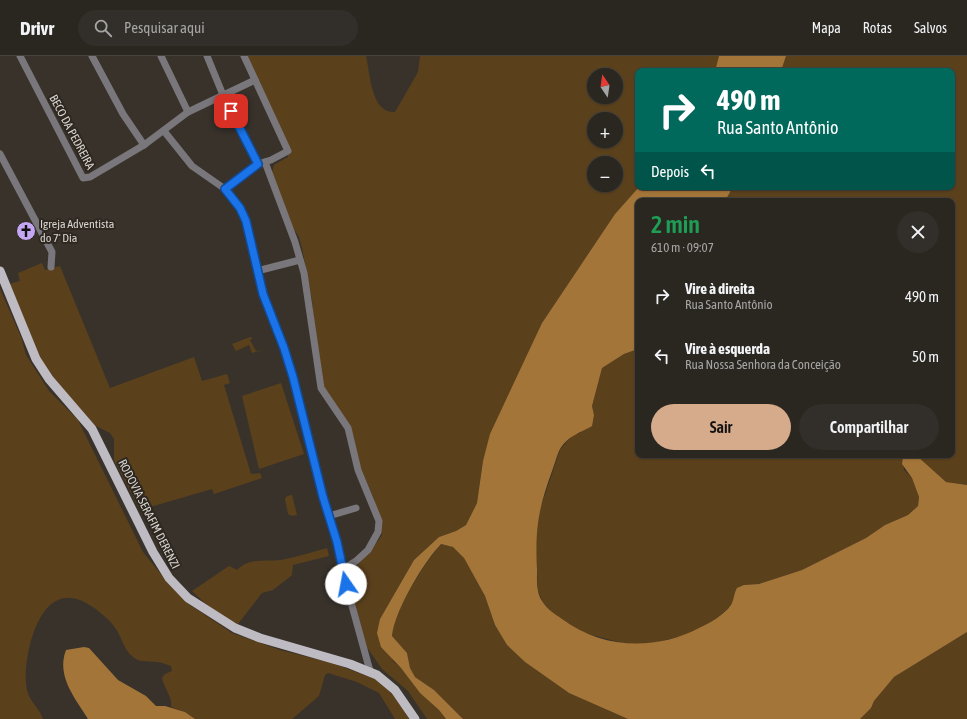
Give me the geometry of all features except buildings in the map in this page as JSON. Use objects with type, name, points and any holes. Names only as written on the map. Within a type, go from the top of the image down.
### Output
[{"type":"main road","name":"RODOVIA SERAFIM DERENZI","points":[[0,271],[3,284],[36,359],[49,379],[92,430],[153,552],[169,578],[188,598],[235,628],[260,638],[370,671],[391,684],[414,719]]},
{"type":"street","name":"BECO DA PEDREIRA","points":[[20,56],[83,178],[90,177],[144,145],[188,112],[255,80]]},
{"type":"street","points":[[92,56],[123,114],[144,145]]},
{"type":"street","points":[[161,56],[188,112]]},
{"type":"street","points":[[207,56],[231,111],[262,163],[300,260],[308,294],[321,388],[348,428],[358,470],[379,521],[378,532],[368,550],[356,561],[343,569]]},
{"type":"street","points":[[225,189],[262,163],[287,152],[288,148],[244,56]]},
{"type":"street","points":[[164,131],[192,166],[225,189],[240,208],[246,221],[263,294],[284,348],[293,377],[323,497],[370,671]]},
{"type":"street","points":[[0,154],[52,252],[51,268]]},
{"type":"street","points":[[257,271],[300,260]]},
{"type":"street","points":[[329,516],[356,508]]},
{"type":"shaded area","points":[[247,56],[366,56],[376,100],[387,111],[395,112],[418,72],[420,56],[719,56],[716,68],[635,68],[635,190],[636,190],[615,214],[542,323],[483,461],[477,503],[466,525],[456,531],[439,537],[414,560],[380,619],[393,661],[401,668],[420,693],[439,710],[446,719],[427,719],[408,691],[382,669],[366,646],[353,595],[347,582],[354,569],[382,535],[374,499],[360,466],[353,435],[325,391],[319,372],[312,300],[302,248],[299,237],[288,220],[272,173],[274,165],[288,157],[288,147]]},
{"type":"shaded area","points":[[719,56],[786,56],[782,68],[716,68]]},
{"type":"shaded area","points":[[786,56],[967,56],[967,485],[946,482],[919,458],[955,458],[955,198],[727,198],[731,190],[955,190],[955,68],[782,68]]},
{"type":"shaded area","points":[[636,190],[731,190],[727,198],[635,198],[635,350],[624,354],[602,368],[592,406],[594,415],[592,426],[569,439],[559,451],[543,499],[538,520],[537,581],[540,597],[551,611],[578,629],[611,641],[647,643],[665,641],[682,635],[708,624],[725,612],[733,601],[737,588],[744,585],[759,584],[802,570],[866,538],[885,525],[908,515],[918,506],[919,497],[912,478],[902,464],[903,458],[919,458],[946,482],[967,485],[967,632],[894,677],[874,701],[871,708],[860,719],[628,719],[569,693],[525,662],[507,645],[495,625],[485,596],[464,558],[453,547],[441,544],[418,575],[404,600],[394,625],[392,636],[407,653],[410,668],[415,677],[434,690],[463,719],[446,719],[439,710],[420,693],[401,668],[381,647],[377,633],[380,619],[414,560],[439,537],[456,531],[466,525],[477,503],[483,461],[490,434],[542,323],[615,214]]},
{"type":"shaded area","points":[[42,263],[45,270],[60,266],[110,388],[194,357],[202,381],[227,374],[230,383],[224,385],[251,474],[260,473],[262,478],[214,494],[212,489],[140,510],[114,460],[114,439],[110,433],[94,425],[50,376],[37,354],[9,284],[20,281],[18,273]]},
{"type":"shaded area","points":[[0,289],[21,337],[26,355],[49,391],[78,420],[143,552],[168,583],[190,605],[232,633],[280,650],[332,663],[375,679],[395,696],[409,719],[395,719],[379,693],[357,682],[328,673],[325,675],[319,696],[292,719],[195,719],[185,712],[171,707],[171,700],[162,678],[165,674],[172,671],[171,666],[161,662],[142,661],[136,659],[127,651],[116,629],[97,610],[79,600],[62,598],[49,606],[37,624],[31,640],[27,660],[26,680],[29,696],[43,719],[0,719]]},
{"type":"shaded area","points":[[250,337],[253,338],[250,340],[256,351],[262,350],[252,353],[249,345],[236,351],[232,344]]},
{"type":"shaded area","points":[[635,350],[635,458],[903,458],[904,470],[912,478],[919,497],[918,506],[908,515],[885,525],[866,538],[802,570],[759,584],[744,585],[731,606],[713,622],[686,635],[650,644],[626,644],[577,631],[551,611],[542,601],[538,590],[535,542],[538,515],[560,450],[572,435],[580,433],[594,415],[592,406],[602,368],[624,354]]},
{"type":"shaded area","points":[[281,383],[304,454],[259,469],[242,396]]},
{"type":"shaded area","points":[[292,495],[297,515],[292,516],[288,514],[285,499],[287,496]]},
{"type":"shaded area","points":[[441,544],[453,547],[464,558],[485,596],[495,625],[507,645],[525,662],[569,693],[628,719],[463,719],[434,690],[415,677],[410,669],[407,653],[392,636],[394,625],[398,613],[418,575]]},
{"type":"shaded area","points":[[327,548],[329,556],[293,565],[292,575],[273,590],[262,593],[238,624],[214,610],[192,591],[229,566],[237,570],[247,563],[281,560]]},
{"type":"shaded area","points":[[967,632],[967,719],[860,719],[871,708],[874,701],[894,677]]},
{"type":"shaded area","points":[[84,647],[89,648],[118,680],[146,696],[156,706],[165,706],[185,712],[195,719],[88,719],[68,686],[63,669],[66,650]]},
{"type":"place","name":"Igreja Adventista do 7˚ Dia","points":[[26,231]]},
{"type":"route","points":[[231,111],[258,164],[225,189],[240,208],[246,221],[263,294],[284,348],[293,377],[323,497],[337,542],[346,584]]}]
